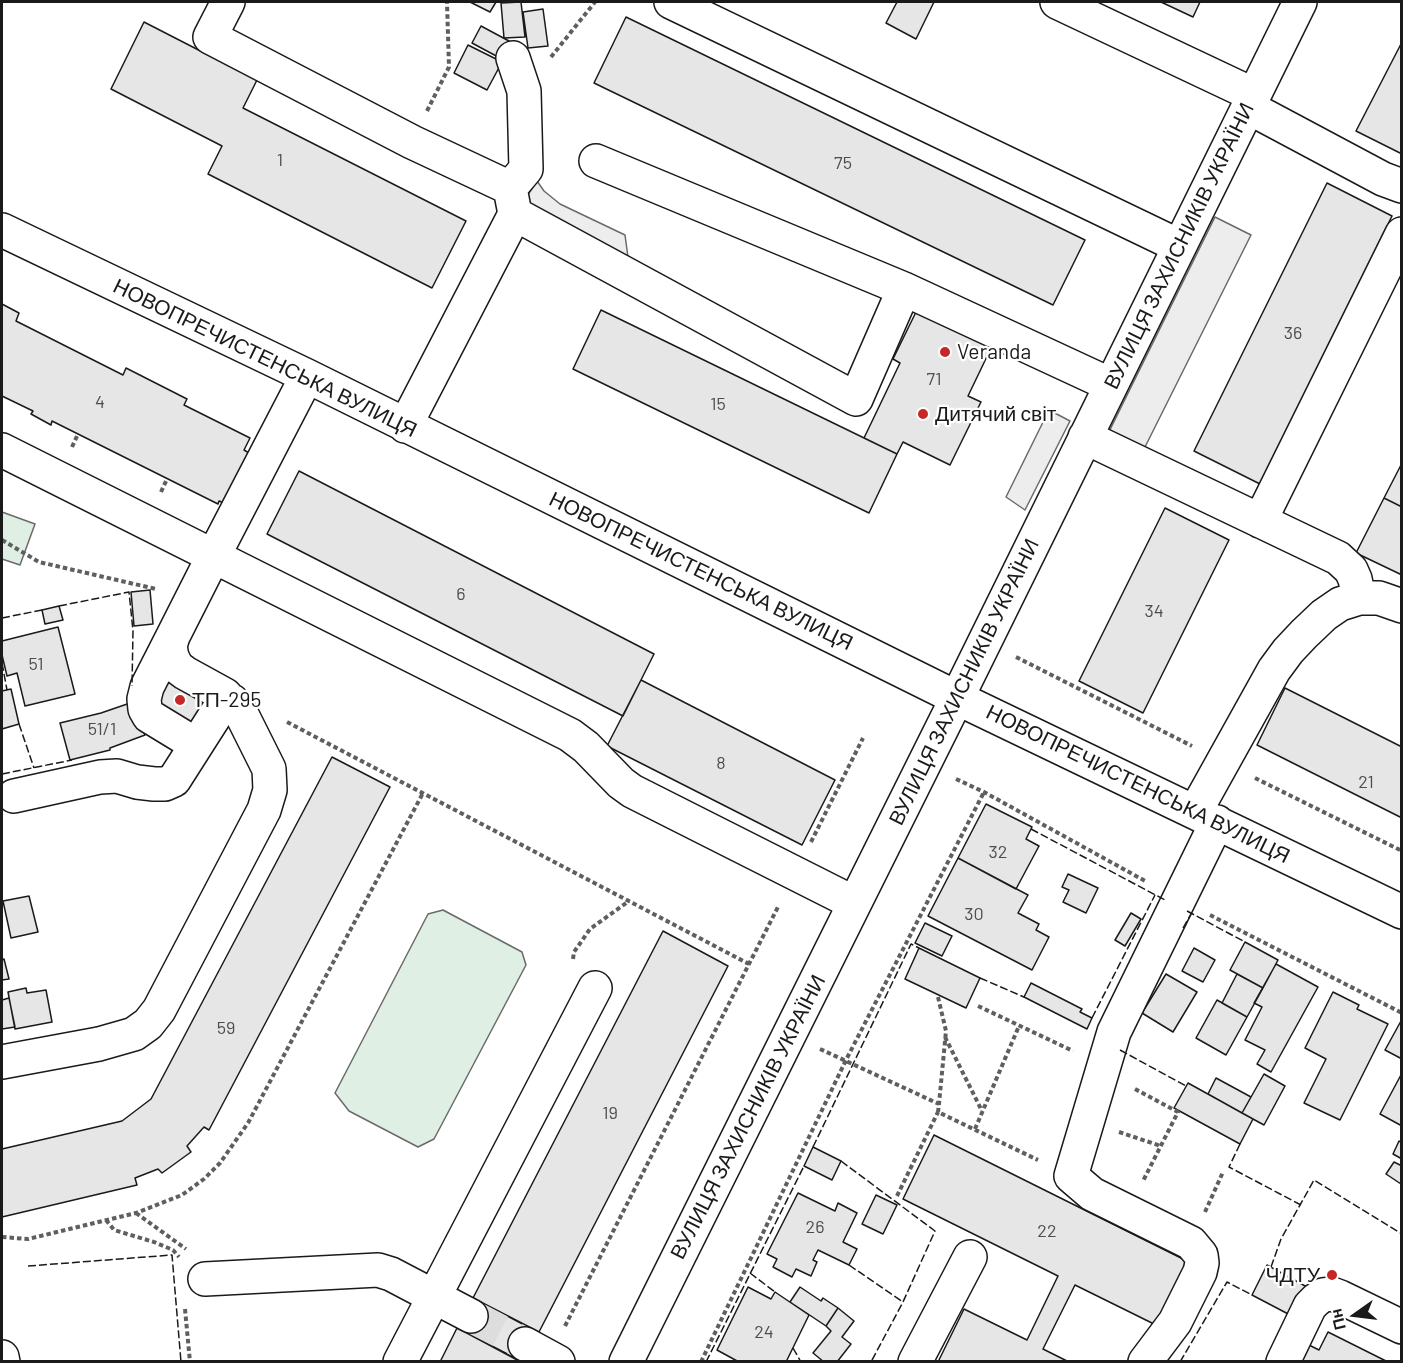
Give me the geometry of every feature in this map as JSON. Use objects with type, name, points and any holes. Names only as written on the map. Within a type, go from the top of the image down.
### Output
[{"type":"street","points":[[228,2],[210,37],[412,142],[856,399],[904,289]]},
{"type":"street","points":[[671,2],[1179,246]]},
{"type":"street","points":[[1057,2],[1251,101],[1383,179],[1401,186]]},
{"type":"street","name":"ВУЛИЦЯ ЗАХИСНИКІВ УКРАЇНИ","points":[[630,1360],[1300,2]]},
{"type":"street","points":[[405,426],[526,169],[524,91],[513,58]]},
{"type":"street","points":[[596,161],[904,289],[1111,385]]},
{"type":"street","name":"НОВОПРЕЧИСТЕНСЬКА ВУЛИЦЯ","points":[[2,230],[307,376],[957,698],[1401,912]]},
{"type":"street","points":[[1260,521],[1401,234]]},
{"type":"street","points":[[195,744],[149,716],[145,709],[144,699],[147,687],[307,376]]},
{"type":"street","points":[[1085,437],[1346,563],[1355,579],[1359,598]]},
{"type":"street","points":[[2,450],[570,735],[586,747],[621,783],[632,791],[854,903]]},
{"type":"street","points":[[1145,1362],[1151,1351],[1170,1331],[1200,1272],[1202,1263],[1201,1255],[1191,1243],[1092,1194],[1071,1176],[1088,1121],[1115,1075],[1116,1028],[1206,817],[1274,670],[1288,651],[1324,615],[1340,604],[1359,598],[1379,598],[1401,606]]},
{"type":"street","points":[[2,1062],[126,1037],[148,1024],[159,1010],[268,801],[271,780],[269,769],[242,715],[232,701],[218,690],[177,667],[170,646],[173,636]]},
{"type":"street","points":[[14,796],[100,777],[117,776],[137,782],[165,783],[174,780],[218,711],[232,701]]},
{"type":"street","points":[[400,1362],[590,998]]},
{"type":"street","points":[[915,1362],[970,1257]]},
{"type":"street","points":[[205,1274],[378,1270],[391,1274],[471,1316]]},
{"type":"street","points":[[1283,1362],[1310,1306],[1323,1295],[1340,1296],[1401,1327]]},
{"type":"street","points":[[2,1357],[3,1362]]},
{"type":"path","points":[[412,142],[449,67],[447,2]]},
{"type":"path","points":[[524,91],[595,2]]},
{"type":"path","points":[[2,540],[39,562],[136,583],[192,600]]},
{"type":"path","points":[[232,701],[249,702],[749,964]]},
{"type":"path","points":[[544,1354],[749,964],[862,738]]},
{"type":"path","points":[[700,1362],[846,1060],[984,792]]},
{"type":"path","points":[[2,1237],[28,1239],[136,1213],[191,1190],[220,1163],[248,1123],[423,793]]},
{"type":"path","points":[[590,998],[572,972],[574,952],[590,929],[629,901]]},
{"type":"path","points":[[897,1196],[938,1112],[946,1030],[938,997]]},
{"type":"path","points":[[978,1006],[1115,1075],[1179,1112],[1128,1212]]},
{"type":"path","points":[[975,1129],[1019,1026]]},
{"type":"path","points":[[789,1035],[939,1104]]},
{"type":"path","points":[[945,1036],[982,1111]]},
{"type":"path","points":[[938,1112],[1071,1176]]},
{"type":"path","points":[[1088,1121],[1161,1146]]},
{"type":"path","points":[[1191,1243],[1223,1172]]},
{"type":"path","points":[[136,1213],[205,1274]]},
{"type":"path","points":[[106,1220],[114,1230],[173,1250],[205,1274]]},
{"type":"green space","points":[[2,512],[35,524],[20,565],[2,559]]},
{"type":"green space","points":[[443,910],[522,952],[526,965],[434,1139],[418,1147],[349,1111],[335,1093],[428,914]]},
{"type":"shaded area","points":[[537,181],[544,191],[560,204],[625,235],[630,272],[518,210]]},
{"type":"shaded area","points":[[1215,217],[1251,235],[1133,471],[1098,454]]},
{"type":"shaded area","points":[[1049,410],[1070,421],[1025,510],[1006,497]]},
{"type":"building","points":[[470,2],[496,2],[490,12]]},
{"type":"building","points":[[521,2],[525,37],[504,38],[501,3]]},
{"type":"building","points":[[897,2],[934,2],[916,39],[886,23]]},
{"type":"building","points":[[1161,2],[1200,2],[1193,17]]},
{"type":"building","points":[[543,9],[548,46],[528,48],[523,12]]},
{"type":"building","points":[[626,17],[1085,240],[1053,305],[594,83]]},
{"type":"building","points":[[144,22],[257,80],[243,108],[466,221],[432,288],[208,174],[222,146],[111,89]]},
{"type":"building","points":[[481,26],[509,41],[500,58],[472,43]]},
{"type":"building","points":[[1402,42],[1402,154],[1356,131]]},
{"type":"building","points":[[468,45],[502,62],[487,90],[454,73]]},
{"type":"building","points":[[1327,183],[1392,216],[1260,484],[1194,451]]},
{"type":"building","points":[[2,304],[19,313],[16,321],[123,375],[126,368],[187,399],[184,405],[250,438],[244,450],[249,453],[224,503],[219,501],[218,504],[52,421],[51,425],[31,414],[33,411],[2,396]]},
{"type":"building","points":[[601,310],[897,454],[869,513],[573,369]]},
{"type":"building","points":[[917,310],[993,344],[968,396],[981,402],[950,465],[903,442],[897,454],[864,438],[900,363],[893,359]]},
{"type":"building","points":[[1402,463],[1402,507],[1384,498]]},
{"type":"building","points":[[299,471],[654,654],[623,716],[267,534]]},
{"type":"building","points":[[1384,498],[1402,507],[1402,575],[1356,553]]},
{"type":"building","points":[[1165,508],[1229,540],[1143,713],[1079,681]]},
{"type":"building","points":[[150,590],[153,624],[134,626],[131,592]]},
{"type":"building","points":[[59,606],[63,620],[45,624],[42,610]]},
{"type":"building","points":[[58,627],[75,694],[25,706],[17,673],[7,676],[2,655],[2,641]]},
{"type":"building","name":"ТП-295","points":[[167,674],[208,694],[192,726],[151,705]]},
{"type":"building","points":[[641,680],[835,780],[802,845],[607,746]]},
{"type":"building","points":[[1285,688],[1402,747],[1402,818],[1257,745]]},
{"type":"building","points":[[11,689],[19,724],[2,729],[2,691]]},
{"type":"building","points":[[133,702],[145,735],[110,748],[110,750],[70,760],[60,723]]},
{"type":"building","points":[[332,757],[390,787],[209,1130],[204,1127],[187,1146],[191,1152],[162,1173],[158,1169],[135,1178],[137,1185],[2,1217],[2,1149],[122,1121],[151,1099]]},
{"type":"building","points":[[986,804],[1032,827],[1026,839],[1039,846],[1016,889],[958,858]]},
{"type":"building","points":[[958,858],[1028,895],[1018,913],[1039,924],[1036,930],[1049,937],[1032,970],[928,916]]},
{"type":"building","points":[[1068,874],[1098,888],[1086,913],[1063,902],[1069,890],[1062,887]]},
{"type":"building","points":[[29,896],[38,932],[11,938],[3,901]]},
{"type":"building","points":[[1131,913],[1141,919],[1125,946],[1115,940]]},
{"type":"building","points":[[925,923],[952,936],[942,956],[915,943]]},
{"type":"building","points":[[663,931],[728,966],[539,1332],[473,1298]]},
{"type":"building","points":[[1245,942],[1278,960],[1263,988],[1230,970]]},
{"type":"building","points":[[919,948],[980,978],[966,1008],[905,979]]},
{"type":"building","points":[[1194,948],[1215,960],[1203,982],[1182,971]]},
{"type":"building","points":[[4,959],[9,979],[2,980],[2,960]]},
{"type":"building","points":[[1276,964],[1318,987],[1271,1072],[1257,1064],[1265,1050],[1245,1040],[1262,1007],[1254,1003]]},
{"type":"building","points":[[1166,974],[1197,992],[1173,1032],[1142,1013]]},
{"type":"building","points":[[1237,974],[1263,988],[1247,1017],[1222,1003]]},
{"type":"building","points":[[1031,983],[1082,1009],[1080,1012],[1092,1018],[1087,1029],[1024,997]]},
{"type":"building","points":[[26,988],[27,993],[46,990],[52,1022],[15,1029],[8,992]]},
{"type":"building","points":[[1333,992],[1359,1005],[1357,1009],[1388,1024],[1340,1120],[1304,1103],[1326,1059],[1305,1048]]},
{"type":"building","points":[[9,998],[15,1027],[2,1029],[2,1000]]},
{"type":"building","points":[[1217,1000],[1247,1017],[1226,1055],[1196,1038]]},
{"type":"building","points":[[1402,1022],[1402,1059],[1385,1050]]},
{"type":"building","points":[[1402,1073],[1402,1126],[1380,1114]]},
{"type":"building","points":[[1264,1074],[1285,1086],[1264,1125],[1242,1113]]},
{"type":"building","points":[[1216,1078],[1251,1097],[1242,1113],[1208,1094]]},
{"type":"building","points":[[1188,1083],[1253,1119],[1240,1144],[1174,1108]]},
{"type":"building","points":[[934,1135],[1191,1263],[1160,1327],[1075,1285],[1043,1349],[1069,1362],[938,1362],[964,1309],[1027,1340],[1058,1276],[903,1199]]},
{"type":"building","points":[[1399,1141],[1402,1143],[1402,1159],[1393,1154]]},
{"type":"building","points":[[813,1147],[841,1161],[832,1180],[804,1166]]},
{"type":"building","points":[[1394,1162],[1402,1166],[1401,1184],[1386,1174]]},
{"type":"building","points":[[798,1193],[835,1211],[838,1203],[857,1213],[843,1242],[857,1249],[849,1265],[818,1250],[813,1260],[817,1262],[811,1276],[796,1269],[792,1277],[773,1267],[777,1259],[767,1254]]},
{"type":"building","points":[[876,1195],[897,1205],[883,1234],[862,1224]]},
{"type":"building","points":[[1267,1265],[1307,1287],[1292,1316],[1252,1295]]},
{"type":"building","points":[[748,1287],[771,1299],[775,1292],[809,1315],[786,1362],[739,1362],[717,1350]]},
{"type":"building","points":[[800,1287],[821,1301],[823,1298],[838,1308],[826,1326],[790,1302]]},
{"type":"building","points":[[479,1301],[532,1329],[517,1359],[463,1331]]},
{"type":"building","points":[[838,1308],[854,1321],[842,1337],[851,1344],[837,1362],[824,1362],[813,1353],[831,1331],[826,1326]]},
{"type":"building","points":[[457,1328],[463,1331],[521,1362],[440,1362]]},
{"type":"building","points":[[1328,1332],[1388,1362],[1299,1362],[1307,1344],[1319,1350]]},
{"type":"tunnel","points":[[471,1316],[525,1344]]},
{"type":"fence","points":[[59,606],[129,592],[133,631],[132,686]]},
{"type":"fence","points":[[2,618],[42,610]]},
{"type":"fence","points":[[2,663],[7,690]]},
{"type":"fence","points":[[19,724],[34,768]]},
{"type":"fence","points":[[2,774],[72,760]]},
{"type":"fence","points":[[1031,829],[1165,900]]},
{"type":"fence","points":[[1092,1018],[1155,895]]},
{"type":"fence","points":[[1187,911],[1245,942]]},
{"type":"fence","points":[[1183,928],[1191,914]]},
{"type":"fence","points":[[813,1147],[911,944],[919,948]]},
{"type":"fence","points":[[980,978],[1024,997]]},
{"type":"fence","points":[[1120,1050],[1186,1086]]},
{"type":"fence","points":[[1240,1144],[1229,1167],[1301,1205]]},
{"type":"fence","points":[[841,1161],[935,1231],[903,1302],[871,1362]]},
{"type":"fence","points":[[706,1362],[804,1166]]},
{"type":"fence","points":[[1271,1267],[1281,1239],[1314,1180],[1402,1234]]},
{"type":"fence","points":[[28,1266],[172,1255],[181,1362]]},
{"type":"fence","points":[[849,1265],[903,1302]]},
{"type":"fence","points":[[750,1273],[775,1292]]},
{"type":"fence","points":[[1180,1362],[1227,1282],[1252,1295]]},
{"type":"fence","points":[[793,1348],[801,1362]]},
{"type":"place","name":"Veranda","points":[[945,352]]},
{"type":"place","name":"Дитячий світ","points":[[923,414]]},
{"type":"place","name":"ТП-295","points":[[180,700]]},
{"type":"place","name":"ЧДТУ","points":[[1332,1275]]}]
